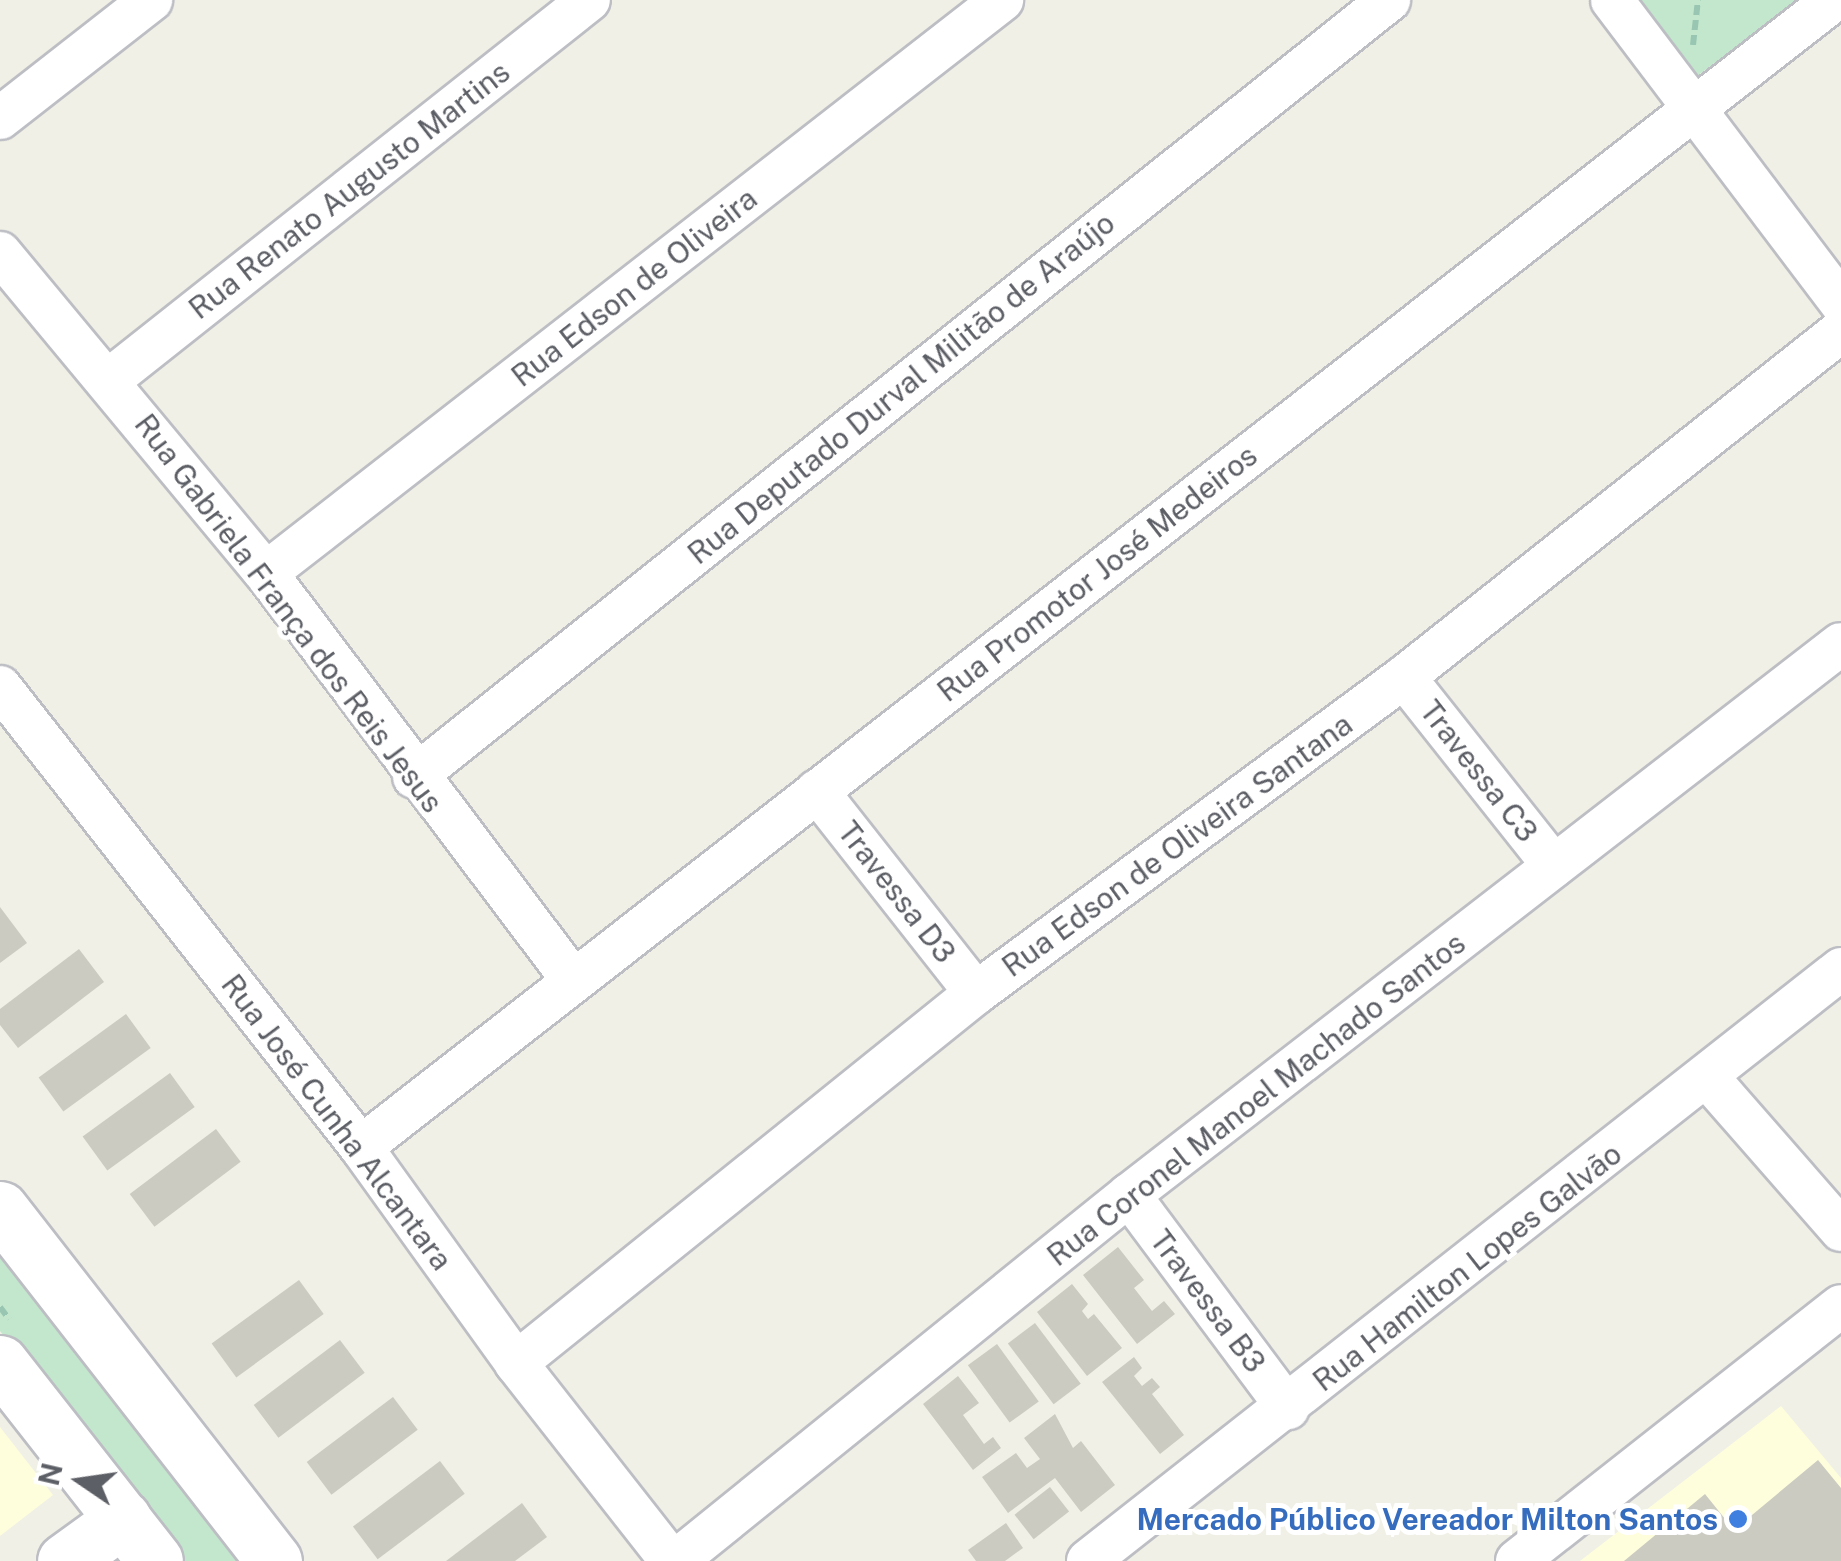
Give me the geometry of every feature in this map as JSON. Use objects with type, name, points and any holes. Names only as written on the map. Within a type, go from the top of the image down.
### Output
[{"type":"main road","points":[[0,1210],[274,1561]]},
{"type":"main road","points":[[0,1364],[139,1540],[65,1561]]},
{"type":"street","points":[[0,118],[152,0]]},
{"type":"street","name":"Rua Renato Augusto Martins","points":[[109,380],[589,0]]},
{"type":"street","name":"Rua Edson de Oliveira","points":[[266,573],[1002,0]]},
{"type":"street","name":"Rua Deputado Durval Militão de Araújo","points":[[414,777],[1389,0]]},
{"type":"street","points":[[1612,0],[1841,303]]},
{"type":"street","name":"Rua Promotor José Medeiros","points":[[361,1148],[572,979],[1834,0]]},
{"type":"street","name":"Rua Gabriela França dos Reis Jesus","points":[[0,253],[266,573],[414,777],[572,979]]},
{"type":"street","name":"Rua Edson de Oliveira Santana","points":[[516,1362],[976,993],[1404,676],[1841,331]]},
{"type":"street","name":"Rua Coronel Manoel Machado Santos","points":[[674,1561],[1129,1195],[1841,644]]},
{"type":"street","name":"Travessa C3","points":[[1404,676],[1554,866]]},
{"type":"street","name":"Rua José Cunha Alcantara","points":[[0,686],[361,1148],[516,1362],[674,1561]]},
{"type":"street","name":"Travessa D3","points":[[817,791],[976,993]]},
{"type":"street","name":"Rua Hamilton Lopes Galvão","points":[[1088,1561],[1708,1078],[1841,969]]},
{"type":"street","points":[[1708,1078],[1841,1230]]},
{"type":"street","name":"Travessa B3","points":[[1129,1195],[1288,1408]]},
{"type":"street","points":[[1517,1561],[1841,1306]]},
{"type":"shaded area","points":[[1623,0],[1799,0],[1689,82]]},
{"type":"shaded area","points":[[0,1234],[258,1561],[180,1561],[0,1331]]},
{"type":"shaded area","name":"Mercado Público Vereador Milton Santos","points":[[1781,1406],[1841,1478],[1841,1561],[1580,1561]]},
{"type":"shaded area","points":[[0,1427],[53,1495],[0,1536]]},
{"type":"building","points":[[0,907],[27,943],[0,963]]},
{"type":"building","points":[[79,949],[104,982],[18,1048],[0,1025],[0,1009]]},
{"type":"building","points":[[126,1014],[151,1048],[63,1111],[39,1077]]},
{"type":"building","points":[[170,1073],[195,1107],[107,1170],[83,1136]]},
{"type":"building","points":[[216,1129],[241,1162],[154,1227],[130,1194]]},
{"type":"building","points":[[1118,1247],[1144,1280],[1134,1288],[1152,1311],[1164,1301],[1175,1314],[1137,1344],[1083,1275]]},
{"type":"building","points":[[299,1280],[324,1314],[236,1377],[212,1343]]},
{"type":"building","points":[[1072,1284],[1088,1304],[1082,1311],[1088,1319],[1094,1314],[1122,1348],[1087,1376],[1037,1312]]},
{"type":"building","points":[[1035,1323],[1081,1384],[1054,1404],[1008,1343]]},
{"type":"building","points":[[340,1340],[365,1373],[278,1438],[254,1405]]},
{"type":"building","points":[[997,1344],[1039,1401],[1010,1423],[968,1365]]},
{"type":"building","points":[[1134,1357],[1142,1368],[1134,1376],[1142,1386],[1152,1378],[1160,1387],[1152,1394],[1184,1435],[1160,1454],[1102,1382]]},
{"type":"building","points":[[958,1376],[979,1403],[963,1415],[984,1444],[993,1437],[1001,1448],[973,1470],[923,1404]]},
{"type":"building","points":[[393,1397],[418,1430],[331,1495],[307,1462]]},
{"type":"building","points":[[1055,1414],[1073,1448],[1081,1441],[1115,1485],[1081,1512],[1055,1478],[1008,1513],[982,1477],[1016,1453],[1027,1468],[1040,1459],[1024,1438]]},
{"type":"building","points":[[1818,1460],[1841,1488],[1841,1561],[1624,1561],[1705,1494],[1734,1530]]},
{"type":"building","points":[[440,1461],[465,1494],[378,1559],[353,1527]]},
{"type":"building","points":[[1050,1487],[1069,1511],[1034,1539],[1015,1515]]},
{"type":"building","points":[[522,1503],[547,1537],[515,1561],[446,1561]]},
{"type":"building","points":[[1006,1523],[1023,1548],[1005,1561],[976,1561],[968,1550]]},
{"type":"place","name":"Mercado Público Vereador Milton Santos","points":[[1738,1519]]}]
